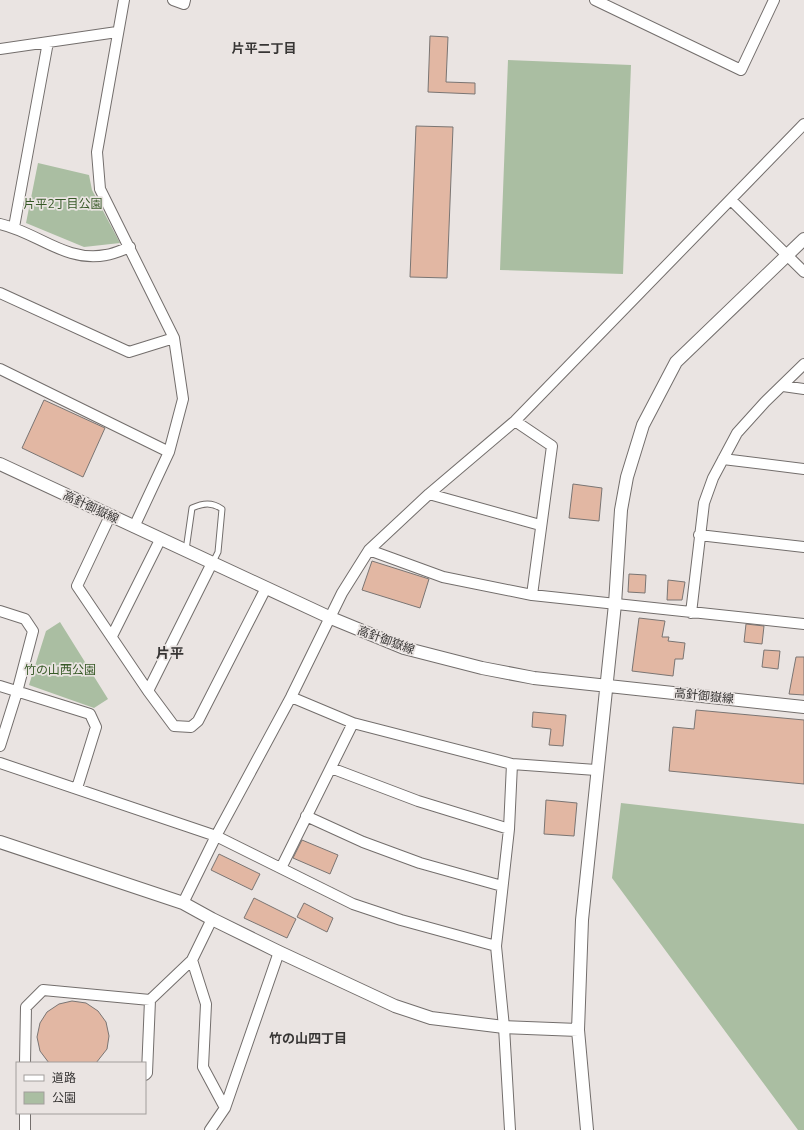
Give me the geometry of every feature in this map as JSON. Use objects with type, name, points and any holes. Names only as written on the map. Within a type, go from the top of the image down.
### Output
[{"type":"street","points":[[124,0],[117,32],[97,152],[100,189],[174,338],[183,399],[169,452],[134,527]]},
{"type":"street","points":[[173,0],[184,4],[185,0]]},
{"type":"street","points":[[595,0],[742,70],[774,0]]},
{"type":"street","points":[[0,49],[117,32]]},
{"type":"street","points":[[14,227],[48,42]]},
{"type":"street","points":[[183,903],[216,836],[291,697],[342,593],[369,550],[429,494],[515,421],[804,124]]},
{"type":"street","points":[[731,200],[804,272]]},
{"type":"street","points":[[0,224],[14,227],[63,252],[88,257],[106,255],[130,247]]},
{"type":"street","points":[[587,1130],[578,1030],[582,920],[614,604],[621,510],[627,477],[643,425],[654,400],[676,362],[804,239]]},
{"type":"street","points":[[0,294],[129,352],[174,338]]},
{"type":"street","points":[[691,612],[704,503],[714,478],[737,433],[765,402],[804,364]]},
{"type":"street","points":[[0,369],[169,452]]},
{"type":"street","points":[[783,386],[804,389]]},
{"type":"street","points":[[515,421],[552,446],[540,525],[532,595]]},
{"type":"street","points":[[723,459],[804,469]]},
{"type":"street","name":"高針御嶽線","points":[[0,464],[160,540],[330,618],[404,648],[482,668],[534,678],[605,684],[804,707]]},
{"type":"street","points":[[429,494],[540,525]]},
{"type":"street","points":[[110,516],[77,586],[148,691],[174,726],[191,727],[198,721],[266,588]]},
{"type":"street","points":[[700,535],[804,547]]},
{"type":"street","points":[[112,636],[160,540]]},
{"type":"street","points":[[369,550],[443,576],[488,587],[532,595],[804,624]]},
{"type":"street","points":[[148,691],[212,563]]},
{"type":"street","points":[[0,611],[26,620],[33,631],[17,692],[0,746]]},
{"type":"street","points":[[0,686],[90,714],[96,727],[77,788]]},
{"type":"street","points":[[291,697],[353,724],[512,764],[596,770]]},
{"type":"street","points":[[280,868],[353,724]]},
{"type":"street","points":[[0,763],[216,836],[353,904],[401,920],[496,946]]},
{"type":"street","points":[[510,1130],[504,1027],[496,946],[509,829],[512,764]]},
{"type":"street","points":[[331,768],[418,802],[509,829]]},
{"type":"street","points":[[306,816],[363,842],[420,863],[502,886]]},
{"type":"street","points":[[0,842],[183,903],[212,920],[395,1006],[431,1018],[504,1027],[578,1030]]},
{"type":"street","points":[[146,1074],[150,1000],[192,960],[212,920]]},
{"type":"street","points":[[210,1130],[225,1108],[279,952]]},
{"type":"street","points":[[192,960],[206,1004],[203,1067],[225,1108]]},
{"type":"street","points":[[25,1062],[26,1007],[43,990],[150,1000]]},
{"type":"street","points":[[25,1114],[25,1130]]},
{"type":"lane","points":[[186,552],[192,508],[202,503],[217,505],[222,508],[218,552],[212,563]]},
{"type":"green space","points":[[508,60],[631,65],[623,274],[500,270]]},
{"type":"green space","name":"片平2丁目公園","points":[[38,163],[89,175],[92,190],[120,243],[84,247],[26,223]]},
{"type":"green space","name":"竹の山西公園","points":[[60,622],[108,699],[94,708],[29,685],[46,631]]},
{"type":"green space","points":[[621,803],[804,824],[804,1130],[798,1130],[612,878]]},
{"type":"building","points":[[430,36],[448,37],[446,82],[475,83],[475,94],[428,92]]},
{"type":"building","points":[[416,126],[453,127],[447,278],[410,277]]},
{"type":"building","points":[[44,400],[105,428],[83,477],[22,448]]},
{"type":"building","points":[[573,484],[602,488],[599,521],[569,518]]},
{"type":"building","points":[[372,561],[429,579],[420,608],[362,590]]},
{"type":"building","points":[[629,574],[646,575],[645,593],[628,592]]},
{"type":"building","points":[[668,580],[685,582],[682,600],[667,600]]},
{"type":"building","points":[[639,618],[665,621],[662,637],[669,637],[668,641],[685,643],[683,659],[675,659],[673,676],[632,671]]},
{"type":"building","points":[[746,624],[764,626],[762,644],[744,642]]},
{"type":"building","points":[[764,650],[780,651],[778,669],[762,667]]},
{"type":"building","points":[[796,657],[804,657],[804,695],[789,694]]},
{"type":"building","points":[[696,710],[804,720],[804,784],[669,771],[673,727],[694,729]]},
{"type":"building","points":[[533,712],[566,715],[563,746],[549,745],[551,729],[532,727]]},
{"type":"building","points":[[546,800],[577,803],[574,836],[544,834]]},
{"type":"building","points":[[302,840],[338,855],[330,874],[293,858]]},
{"type":"building","points":[[219,854],[260,874],[252,890],[211,870]]},
{"type":"building","points":[[254,898],[296,919],[287,938],[244,918]]},
{"type":"building","points":[[304,903],[333,918],[327,932],[297,917]]},
{"type":"building","points":[[72,1001],[86,1003],[98,1011],[106,1022],[109,1036],[107,1049],[97,1062],[48,1062],[40,1051],[37,1037],[40,1023],[47,1012],[59,1004]]},
{"type":"district","name":"片平二丁目","points":[[264,49]]},
{"type":"district","name":"片平","points":[[170,653]]},
{"type":"district","name":"竹の山四丁目","points":[[308,1039]]}]
